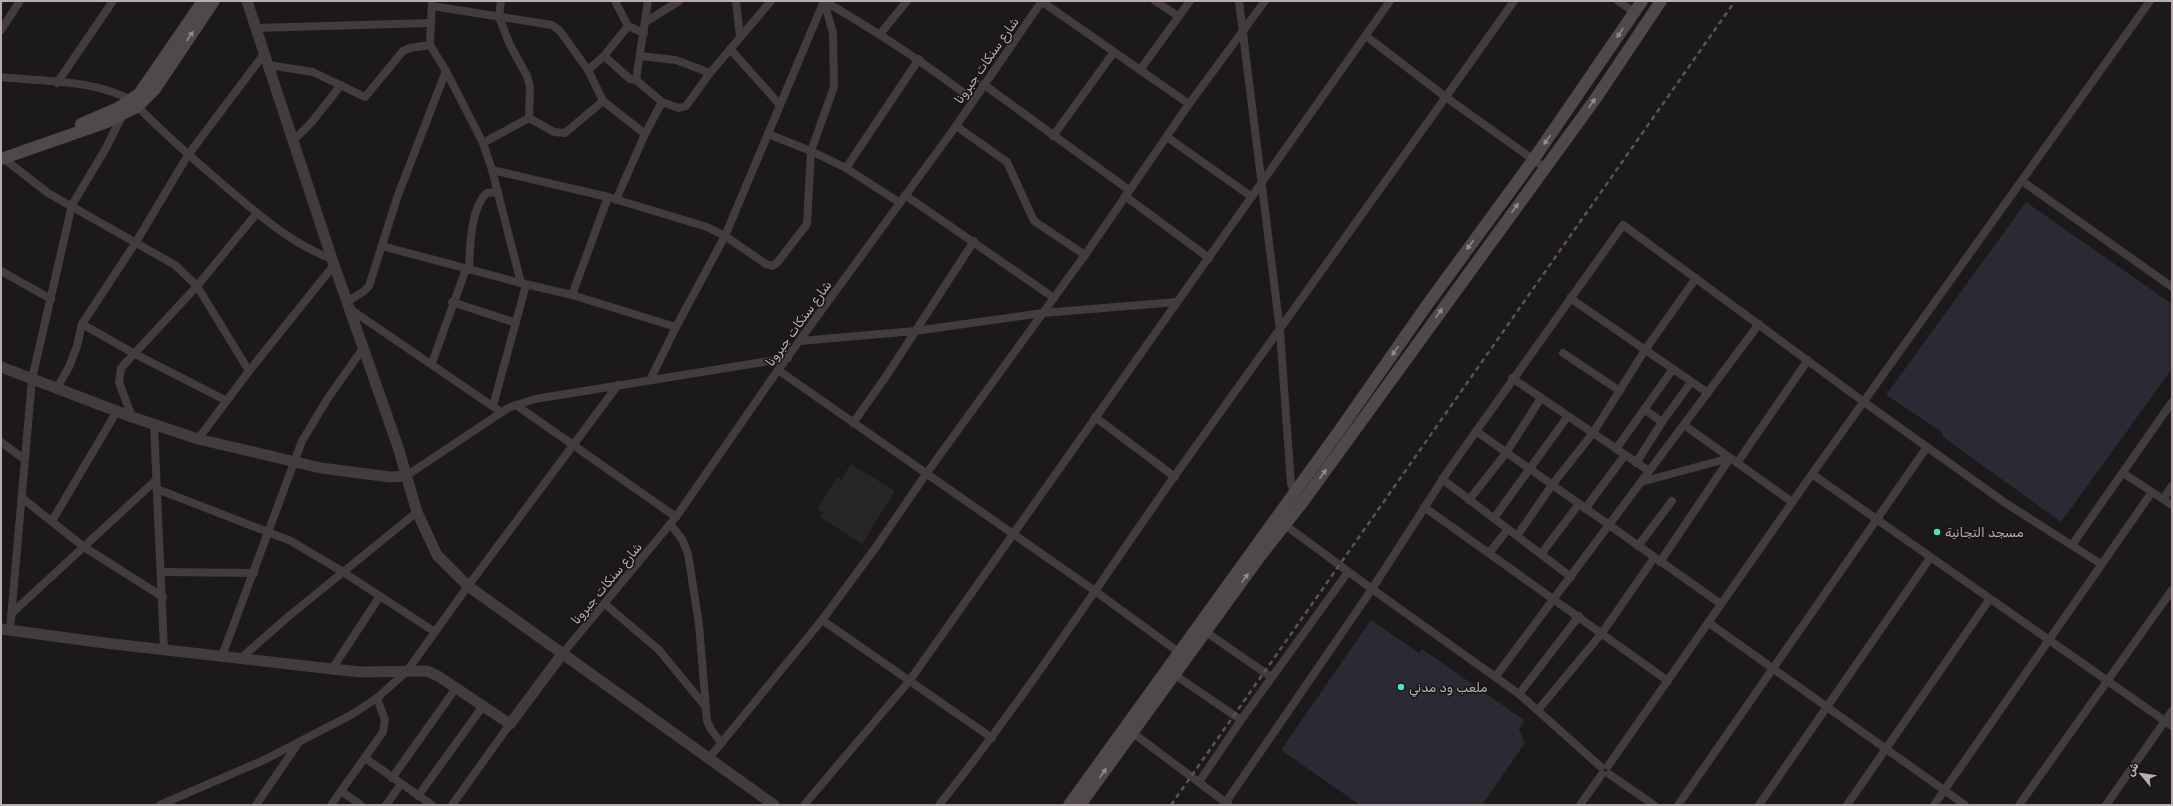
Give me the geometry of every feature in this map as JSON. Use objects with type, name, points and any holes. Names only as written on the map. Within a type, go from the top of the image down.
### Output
[{"type":"main road","points":[[134,104],[203,1]]},
{"type":"main road","points":[[2,156],[83,123],[120,112],[155,89],[214,1]]},
{"type":"main road","points":[[1080,805],[1180,653],[1427,304],[1533,160],[1642,1]]},
{"type":"main road","points":[[1068,805],[1175,675],[1286,525],[1596,98],[1661,1]]},
{"type":"street","points":[[1,30],[20,1]]},
{"type":"street","points":[[57,83],[113,1]]},
{"type":"street","points":[[247,1],[333,262],[364,348],[417,512],[437,555],[468,586],[774,805]]},
{"type":"street","points":[[501,1],[499,17],[510,45],[527,76],[530,98],[529,118]]},
{"type":"street","points":[[614,1],[628,26],[644,33]]},
{"type":"street","points":[[636,80],[647,21],[648,1]]},
{"type":"street","points":[[647,21],[679,1]]},
{"type":"street","points":[[736,1],[740,37]]},
{"type":"street","points":[[604,56],[630,79],[636,80],[662,102],[679,108],[686,106],[710,73],[771,1]]},
{"type":"street","points":[[824,1],[919,59],[973,100]]},
{"type":"street","points":[[650,380],[676,327],[725,236],[824,1]]},
{"type":"street","points":[[492,170],[608,197],[707,227],[725,236],[766,264],[772,266],[777,263],[807,224],[811,150],[834,87],[833,33],[824,1]]},
{"type":"street","points":[[880,34],[907,1]]},
{"type":"street","points":[[1042,1],[1189,104]]},
{"type":"street","name":"شارع سنكات جبرونا","points":[[563,653],[676,517],[778,370],[956,126],[983,84],[1042,1]]},
{"type":"street","points":[[1155,1],[1178,16]]},
{"type":"street","points":[[1140,70],[1190,1]]},
{"type":"street","points":[[1239,1],[1280,331],[1291,484],[1294,493],[1302,503]]},
{"type":"street","points":[[709,758],[822,620],[876,547],[926,474],[1085,255],[1189,104],[1243,33],[1265,1]]},
{"type":"street","points":[[804,805],[910,680],[1012,533],[1261,185],[1390,1]]},
{"type":"street","points":[[939,805],[992,738],[1175,477],[1447,98],[1514,1]]},
{"type":"street","points":[[1618,1],[1634,12]]},
{"type":"street","points":[[1580,805],[1709,623],[1792,502],[2150,1]]},
{"type":"street","points":[[493,406],[516,323],[523,284],[492,170],[483,143],[446,71],[430,45],[432,4],[499,17],[552,25],[560,31],[588,70],[603,101],[645,134]]},
{"type":"street","points":[[256,28],[430,23]]},
{"type":"street","points":[[588,70],[604,56],[628,26]]},
{"type":"street","points":[[1366,36],[1447,98],[1545,168]]},
{"type":"street","points":[[268,65],[312,72],[365,97],[403,51],[410,48],[430,45]]},
{"type":"street","points":[[730,49],[780,105]]},
{"type":"street","points":[[1053,136],[1114,52]]},
{"type":"street","points":[[57,388],[69,367],[77,346],[82,324],[136,242],[188,155],[264,54]]},
{"type":"street","points":[[640,56],[676,60],[710,73]]},
{"type":"street","points":[[846,168],[919,59]]},
{"type":"street","points":[[349,306],[369,286],[398,195],[446,71]]},
{"type":"street","points":[[1,77],[102,88],[134,104],[188,155],[257,213],[298,243],[333,262]]},
{"type":"street","points":[[983,84],[1053,136],[1209,258]]},
{"type":"street","points":[[293,141],[312,122],[341,85]]},
{"type":"street","points":[[529,118],[554,132],[564,133],[603,101]]},
{"type":"street","points":[[616,200],[645,134],[662,102]]},
{"type":"street","points":[[120,112],[106,148],[72,205],[32,379],[12,612],[6,629],[164,650],[332,669],[383,672],[432,672],[510,724]]},
{"type":"street","points":[[483,143],[529,118]]},
{"type":"street","points":[[956,126],[1007,162],[1034,221],[1085,255]]},
{"type":"street","points":[[768,134],[811,150],[846,168],[900,203]]},
{"type":"street","points":[[1167,137],[1252,197]]},
{"type":"street","points":[[2,156],[48,193],[72,205],[175,265],[197,286],[249,371]]},
{"type":"street","points":[[2022,181],[2172,287]]},
{"type":"street","points":[[432,363],[452,302],[468,270],[470,234],[481,200],[487,193],[498,192]]},
{"type":"street","points":[[906,195],[1054,298]]},
{"type":"street","points":[[572,295],[608,197]]},
{"type":"street","points":[[132,417],[119,382],[121,368],[197,286],[257,213]]},
{"type":"street","points":[[1129,730],[1228,804],[1372,589],[1442,479],[1512,378],[1623,225],[1864,402],[1928,446],[2004,502],[2101,564]]},
{"type":"street","points":[[853,423],[887,375],[974,241]]},
{"type":"street","points":[[382,246],[468,270],[572,295],[676,327]]},
{"type":"street","points":[[198,439],[333,262]]},
{"type":"street","points":[[1,271],[51,299]]},
{"type":"street","points":[[1518,536],[1552,485],[1593,433],[1645,350],[1696,278]]},
{"type":"street","points":[[1570,298],[1708,393]]},
{"type":"street","points":[[452,302],[516,323]]},
{"type":"street","points":[[800,341],[915,331],[1043,313],[1177,302]]},
{"type":"street","points":[[349,306],[501,412]]},
{"type":"street","points":[[82,324],[135,354],[227,401]]},
{"type":"street","points":[[1496,676],[1759,324]]},
{"type":"street","points":[[222,656],[302,441],[328,398],[364,348]]},
{"type":"street","points":[[1563,354],[1620,391]]},
{"type":"street","points":[[1,367],[132,417],[198,439],[321,468],[383,476],[406,476],[501,412],[535,399],[788,358]]},
{"type":"street","points":[[1538,710],[1602,633],[1734,461],[1808,360]]},
{"type":"street","points":[[1616,449],[1673,369]]},
{"type":"street","points":[[778,370],[1095,591],[1180,653]]},
{"type":"street","points":[[1512,378],[1649,471]]},
{"type":"street","points":[[160,805],[218,781],[297,744],[351,715],[378,698],[407,671],[468,586],[618,385]]},
{"type":"street","points":[[1636,463],[1662,422],[1689,385]]},
{"type":"street","points":[[1469,500],[1506,453],[1541,398]]},
{"type":"street","points":[[2072,545],[2172,402]]},
{"type":"street","points":[[516,405],[573,447],[676,517]]},
{"type":"street","points":[[1644,409],[1662,422]]},
{"type":"street","points":[[52,521],[117,411]]},
{"type":"street","points":[[1494,518],[1531,470],[1568,416]]},
{"type":"street","points":[[1095,418],[1175,477]]},
{"type":"street","points":[[154,425],[156,485],[162,572],[164,650]]},
{"type":"street","points":[[1684,426],[1792,502]]},
{"type":"street","points":[[1476,431],[1721,604]]},
{"type":"street","points":[[1,442],[24,459]]},
{"type":"street","points":[[1678,805],[1928,446]]},
{"type":"street","points":[[1541,554],[1625,454]]},
{"type":"street","points":[[1641,482],[1734,461]]},
{"type":"street","points":[[2123,473],[2172,505]]},
{"type":"street","points":[[1812,474],[1989,600],[2107,680],[2168,724]]},
{"type":"street","points":[[1442,479],[1571,577]]},
{"type":"street","points":[[156,485],[291,541],[343,572],[435,632]]},
{"type":"street","points":[[12,612],[156,485]]},
{"type":"street","points":[[2163,499],[2172,486]]},
{"type":"street","points":[[1934,805],[2152,492]]},
{"type":"street","points":[[22,498],[84,547],[163,597]]},
{"type":"street","points":[[1638,546],[1672,501]]},
{"type":"street","points":[[1424,507],[1555,598],[1668,681]]},
{"type":"street","points":[[241,658],[417,512]]},
{"type":"street","points":[[1276,517],[1348,572],[1520,694],[1605,770],[1654,805]]},
{"type":"street","points":[[670,524],[682,539],[688,554],[699,624],[705,706],[709,726],[722,743]]},
{"type":"street","points":[[1490,552],[1508,529]]},
{"type":"street","points":[[1759,805],[1930,558]]},
{"type":"street","points":[[162,572],[254,573]]},
{"type":"street","points":[[1199,782],[1240,720],[1348,572]]},
{"type":"street","points":[[2019,805],[2172,590]]},
{"type":"street","points":[[332,669],[380,596]]},
{"type":"street","points":[[1847,805],[1989,600]]},
{"type":"street","points":[[605,604],[659,650],[705,706]]},
{"type":"street","points":[[1520,694],[1579,616]]},
{"type":"street","points":[[822,620],[992,738]]},
{"type":"street","points":[[1709,623],[1826,708],[1965,805]]},
{"type":"street","points":[[1206,632],[1271,678]]},
{"type":"street","points":[[452,805],[563,653]]},
{"type":"street","points":[[1175,675],[1240,720]]},
{"type":"street","points":[[392,778],[456,688]]},
{"type":"street","points":[[330,805],[365,758],[386,726],[378,698]]},
{"type":"street","points":[[418,796],[483,706]]},
{"type":"street","points":[[2106,805],[2168,724],[2172,711]]},
{"type":"street","points":[[256,805],[297,744]]},
{"type":"street","points":[[365,758],[432,805]]},
{"type":"street","points":[[386,805],[401,784]]},
{"type":"street","points":[[341,791],[361,805]]},
{"type":"shaded area","points":[[2026,202],[2172,304],[2172,369],[2061,522],[1943,437],[1942,432],[1886,395]]},
{"type":"shaded area","points":[[851,464],[895,491],[862,544],[820,517],[823,513],[817,510],[837,477],[841,480]]},
{"type":"shaded area","name":"ملعب ود مدني","points":[[1371,620],[1419,653],[1422,649],[1524,720],[1519,729],[1525,743],[1482,805],[1360,805],[1281,750]]},
{"type":"railway","points":[[1171,805],[1735,1]]},
{"type":"place","name":"مسجد التجانية","points":[[1937,532]]},
{"type":"place","name":"ملعب ود مدني","points":[[1401,687]]}]
